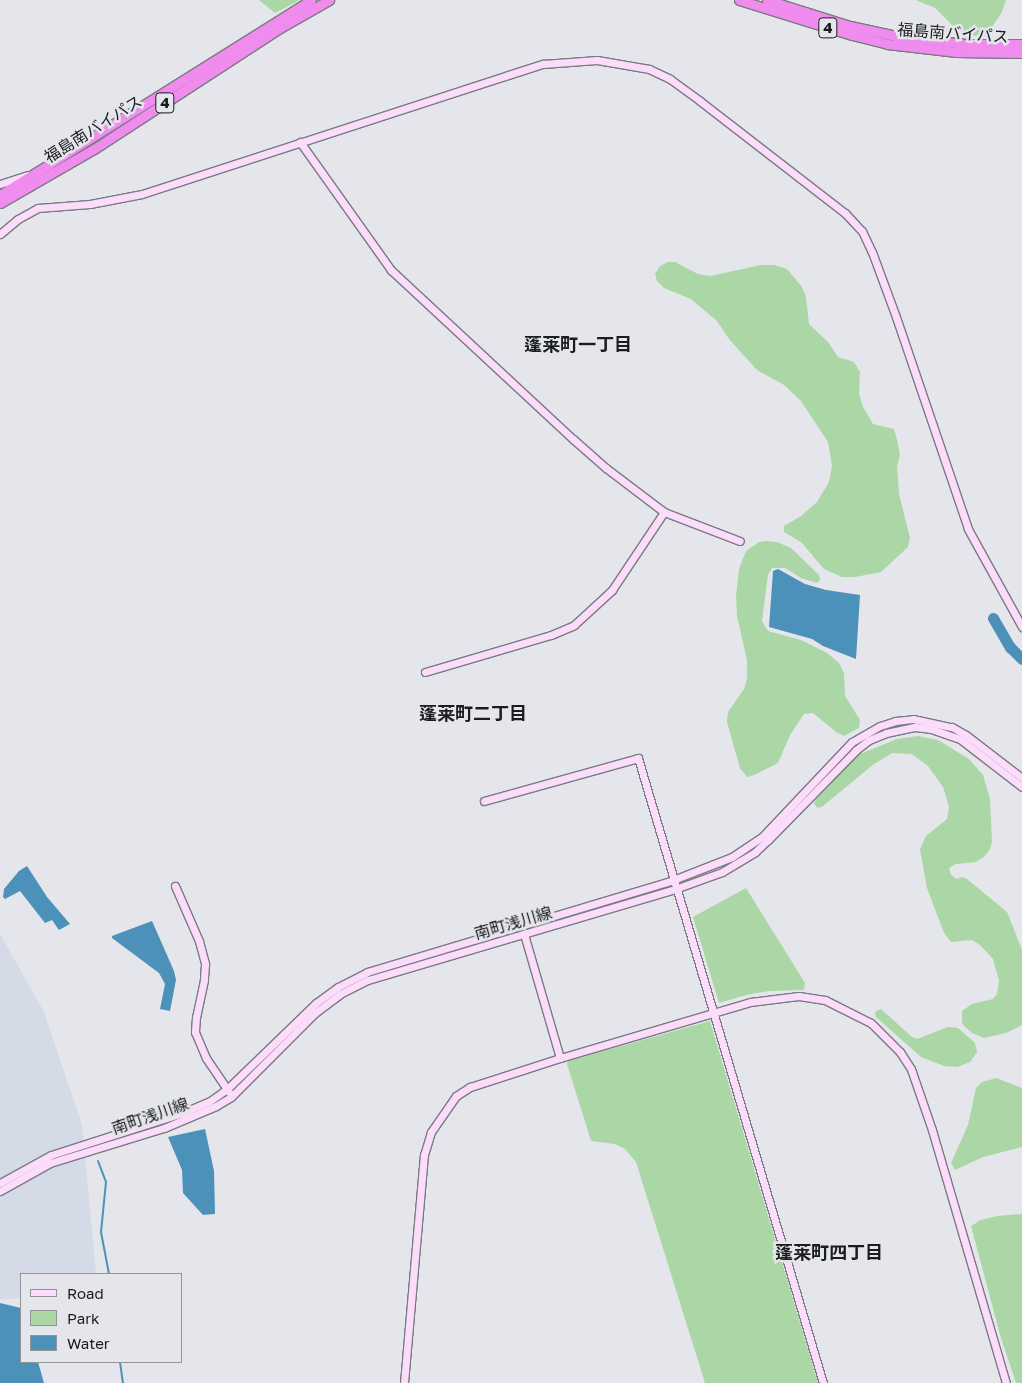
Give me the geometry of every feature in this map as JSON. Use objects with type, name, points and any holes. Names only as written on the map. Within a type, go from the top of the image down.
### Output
[{"type":"highway","name":"福島南バイパス","points":[[0,194],[311,0]]},
{"type":"highway","name":"福島南バイパス","points":[[0,203],[94,149],[278,29],[328,0]]},
{"type":"highway","name":"福島南バイパス","points":[[739,0],[852,35],[919,44],[1022,53]]},
{"type":"highway","name":"福島南バイパス","points":[[766,0],[919,44]]},
{"type":"highway","name":"福島南バイパス","points":[[938,46],[1022,44]]},
{"type":"highway","points":[[0,208],[22,190]]},
{"type":"street","points":[[0,234],[18,218],[38,208],[90,204],[142,194],[542,64],[582,60],[602,61],[649,69],[670,80],[845,213],[862,231],[880,272],[968,529],[1022,627]]},
{"type":"street","points":[[300,142],[391,270],[606,468],[664,512],[740,541]]},
{"type":"street","points":[[0,184],[37,172]]},
{"type":"street","points":[[424,672],[550,635],[574,625],[612,590],[664,512]]},
{"type":"street","name":"南町浅川線","points":[[0,1183],[50,1155],[182,1113],[210,1101],[227,1089],[316,1003],[338,987],[360,976],[389,964],[673,880],[718,864],[747,848],[763,836],[852,742],[880,726],[895,721],[913,719],[952,727],[966,735],[1022,778]]},
{"type":"street","name":"南町浅川線","points":[[0,1191],[50,1163],[164,1128],[198,1115],[231,1097],[315,1013],[340,994],[391,972],[676,889],[722,872],[755,852],[856,750],[869,740],[886,733],[902,729],[923,728],[960,738],[1022,787]]},
{"type":"street","points":[[484,801],[638,758],[823,1383]]},
{"type":"street","points":[[175,886],[199,941],[205,964],[195,1032],[206,1058],[231,1097]]},
{"type":"street","points":[[524,934],[560,1058]]},
{"type":"street","points":[[404,1383],[423,1169],[431,1132],[450,1103],[464,1090],[560,1058],[750,1002],[776,997],[799,996],[820,999],[840,1006],[871,1023],[900,1052],[911,1069],[1006,1383]]},
{"type":"shaded area","points":[[0,934],[43,1010],[82,1124],[96,1273],[20,1273],[20,1298],[0,1300]]},
{"type":"green space","points":[[259,0],[300,0],[275,13]]},
{"type":"green space","points":[[916,0],[1006,0],[1001,14],[987,34],[972,36],[959,32],[935,8]]},
{"type":"green space","points":[[668,262],[675,262],[698,274],[710,276],[761,265],[774,265],[787,269],[802,287],[806,297],[809,324],[828,342],[838,357],[854,362],[860,372],[859,394],[863,407],[873,424],[894,429],[900,455],[897,466],[899,494],[910,538],[908,547],[881,572],[855,577],[842,577],[824,569],[801,542],[784,532],[784,526],[801,516],[817,502],[829,482],[832,466],[828,442],[801,401],[784,385],[757,370],[729,339],[717,321],[691,299],[664,288],[657,281],[655,274],[660,266]]},
{"type":"green space","points":[[759,542],[777,542],[791,548],[819,575],[820,580],[817,583],[801,578],[785,568],[772,568],[768,575],[762,621],[768,631],[801,640],[827,653],[839,663],[844,673],[845,696],[860,720],[859,728],[844,736],[836,732],[813,713],[804,714],[790,735],[778,763],[747,777],[740,768],[727,722],[728,712],[744,689],[747,679],[747,660],[737,616],[736,596],[739,569],[746,551]]},
{"type":"green space","points":[[918,736],[938,740],[969,759],[983,775],[990,799],[992,842],[990,849],[984,857],[976,862],[956,864],[949,868],[951,875],[957,879],[962,877],[967,879],[1007,912],[1022,950],[1022,1025],[1006,1033],[984,1038],[972,1033],[962,1022],[962,1011],[972,1004],[993,999],[997,994],[999,981],[993,959],[980,945],[972,940],[951,942],[944,933],[927,888],[920,849],[926,836],[947,819],[949,807],[943,787],[928,766],[912,754],[892,753],[874,764],[823,806],[818,808],[814,804],[818,793],[860,754],[897,739]]},
{"type":"green space","points":[[746,888],[805,983],[804,990],[769,991],[719,1003],[693,917]]},
{"type":"green space","points":[[881,1009],[912,1037],[917,1039],[948,1027],[958,1028],[975,1043],[977,1052],[970,1062],[957,1067],[944,1066],[921,1057],[876,1017],[875,1012]]},
{"type":"green space","points":[[710,1021],[818,1383],[705,1383],[636,1162],[625,1149],[615,1144],[591,1141],[567,1064],[568,1061]]},
{"type":"green space","points":[[996,1078],[1022,1088],[1022,1147],[983,1157],[955,1170],[951,1163],[968,1125],[976,1088],[982,1082]]},
{"type":"green space","points":[[1022,1214],[1022,1383],[1016,1383],[1001,1338],[971,1226],[981,1220],[997,1216]]},
{"type":"water","points":[[778,569],[805,584],[826,590],[860,595],[856,659],[823,646],[812,639],[769,627],[773,571]]},
{"type":"water","points":[[27,866],[47,897],[70,924],[59,930],[52,920],[45,923],[20,891],[5,899],[3,897],[4,889],[19,871]]},
{"type":"water","points":[[152,921],[174,971],[176,980],[170,1011],[160,1009],[165,984],[159,973],[112,938],[112,936]]},
{"type":"water","points":[[205,1129],[214,1171],[215,1214],[203,1215],[183,1193],[182,1170],[168,1137]]},
{"type":"water","points":[[0,1303],[20,1308],[20,1363],[38,1363],[44,1383],[0,1383]]},
{"type":"waterway","points":[[993,618],[1010,647],[1022,659]]},
{"type":"waterway","points":[[98,1161],[106,1182],[101,1232],[109,1273]]},
{"type":"waterway","points":[[120,1363],[123,1383]]},
{"type":"district","name":"蓬莱町一丁目","points":[[578,344]]},
{"type":"district","name":"蓬莱町二丁目","points":[[473,713]]},
{"type":"district","name":"蓬莱町四丁目","points":[[829,1252]]}]
